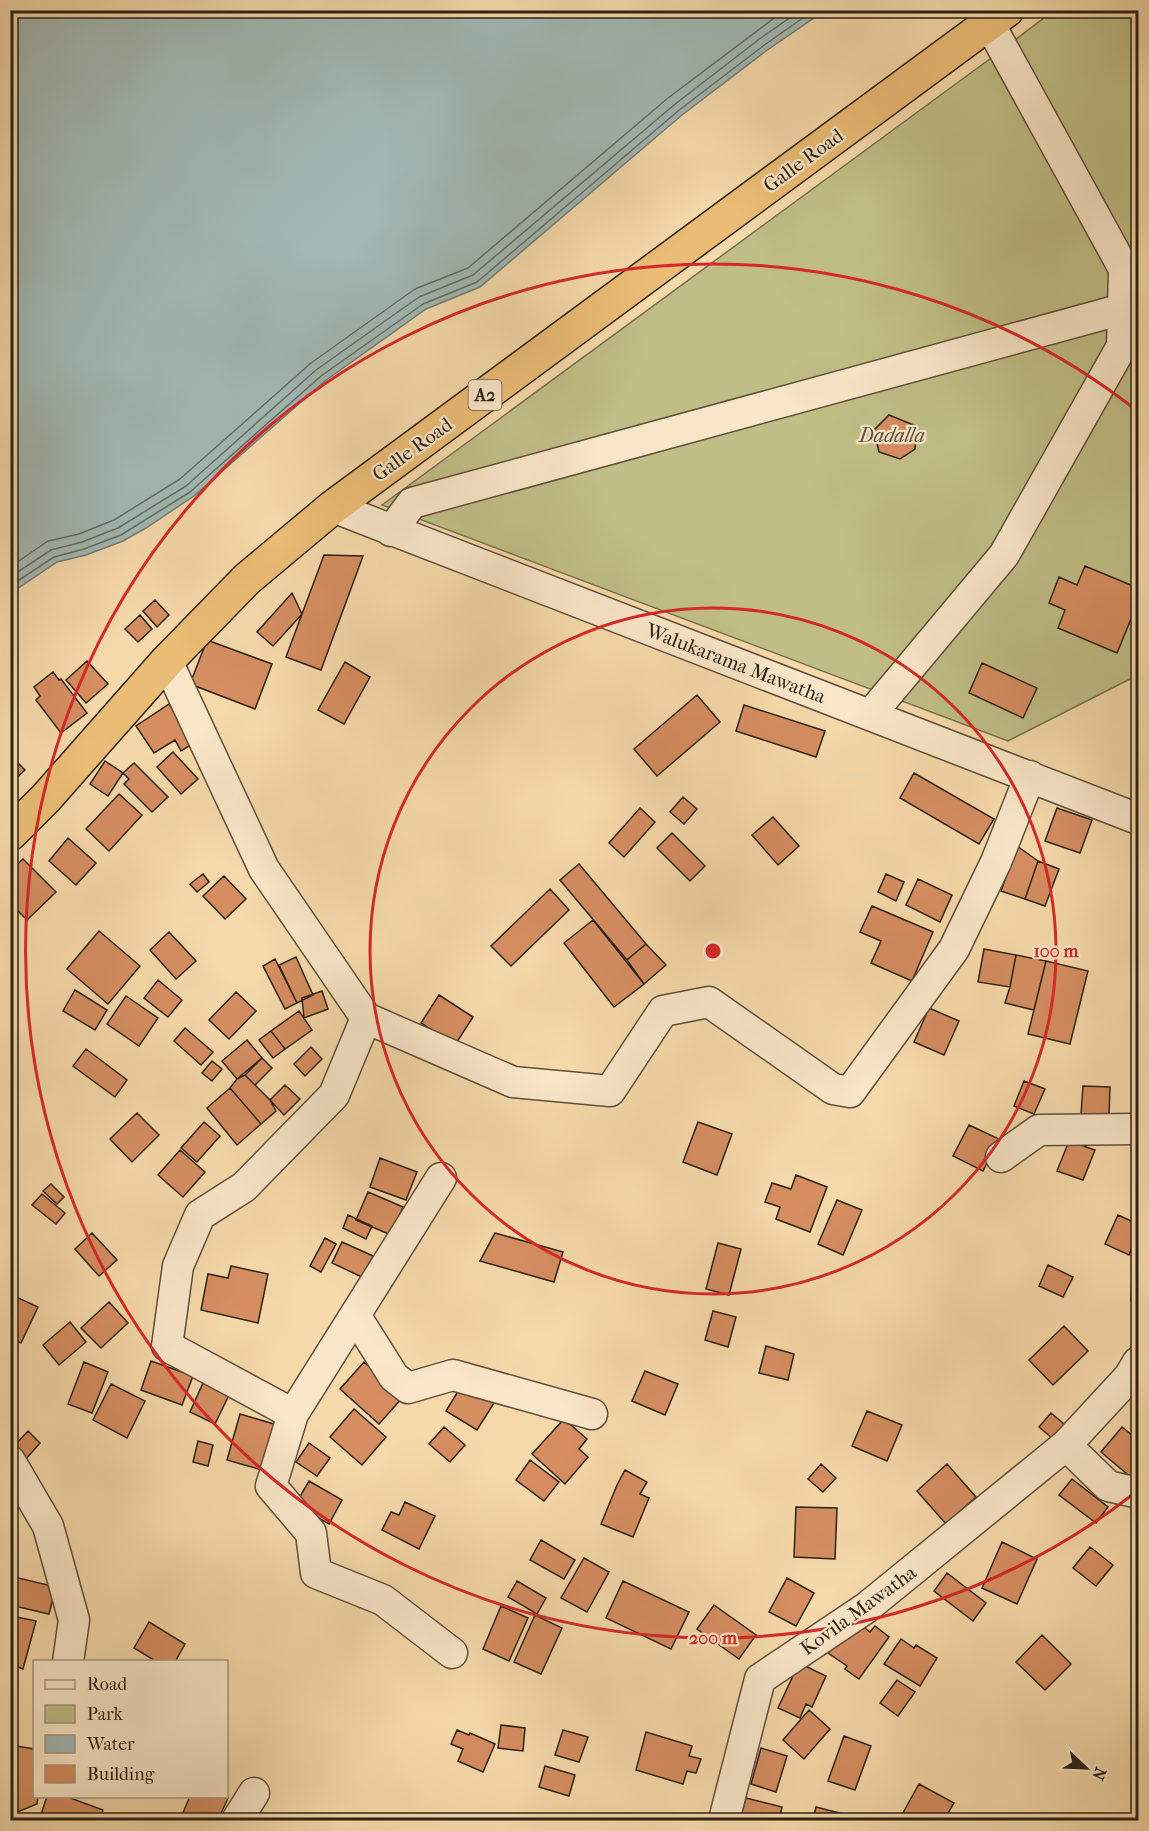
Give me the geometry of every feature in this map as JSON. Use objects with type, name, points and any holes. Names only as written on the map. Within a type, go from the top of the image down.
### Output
[{"type":"highway","name":"Galle Road","points":[[10,834],[46,798],[167,661],[247,579],[333,507],[998,17]]},
{"type":"street","points":[[871,714],[1004,555],[1122,346],[1124,269],[998,17]]},
{"type":"street","points":[[392,531],[411,503],[1123,309]]},
{"type":"street","name":"Walukarama Mawatha","points":[[333,507],[1138,819]]},
{"type":"street","points":[[167,661],[264,869],[366,1018],[513,1082],[610,1091],[663,1011],[709,1002],[833,1089],[850,1092],[954,949],[996,862],[1030,776]]},
{"type":"street","points":[[293,1414],[167,1346],[178,1266],[200,1215],[244,1187],[334,1095],[366,1018]]},
{"type":"street","points":[[1001,1157],[1039,1130],[1138,1129]]},
{"type":"street","points":[[441,1178],[293,1414],[271,1486],[311,1533],[316,1573],[383,1600],[452,1653]]},
{"type":"street","points":[[355,1315],[394,1377],[408,1388],[453,1375],[592,1414]]},
{"type":"street","name":"Kovila Mawatha","points":[[724,1821],[760,1679],[866,1608],[1066,1445],[1129,1377],[1138,1362]]},
{"type":"street","points":[[1066,1445],[1108,1486],[1138,1493]]},
{"type":"street","points":[[10,1461],[48,1526],[51,1536],[74,1620],[68,1660]]},
{"type":"street","points":[[237,1821],[254,1793]]},
{"type":"green space","name":"Dadalla","points":[[1053,11],[1138,11],[1138,675],[1008,741],[382,505],[1002,50]]},
{"type":"water","points":[[11,10],[824,11],[766,51],[682,115],[480,287],[426,309],[325,381],[194,496],[123,541],[86,555],[57,562],[11,593]]},
{"type":"building","points":[[889,415],[916,426],[915,449],[900,459],[879,452],[874,430]]},
{"type":"building","points":[[324,555],[363,556],[321,670],[286,657]]},
{"type":"building","points":[[1085,566],[1138,588],[1138,602],[1117,653],[1058,628],[1065,610],[1049,603],[1059,577],[1077,585]]},
{"type":"building","points":[[292,593],[302,614],[273,646],[257,632]]},
{"type":"building","points":[[155,600],[169,615],[157,627],[143,611]]},
{"type":"building","points":[[140,615],[152,629],[138,642],[125,629]]},
{"type":"building","points":[[207,640],[272,664],[255,709],[190,684]]},
{"type":"building","points":[[87,661],[108,684],[86,703],[66,680]]},
{"type":"building","points":[[345,662],[370,677],[344,724],[318,710]]},
{"type":"building","points":[[982,663],[1037,688],[1023,718],[969,693]]},
{"type":"building","points":[[53,672],[87,713],[61,733],[36,700],[40,696],[34,687]]},
{"type":"building","points":[[697,695],[720,722],[657,776],[634,749]]},
{"type":"building","points":[[169,704],[194,743],[181,751],[175,740],[154,753],[136,726]]},
{"type":"building","points":[[744,705],[825,731],[816,757],[736,731]]},
{"type":"building","points":[[173,752],[198,779],[181,794],[157,767]]},
{"type":"building","points":[[10,755],[25,770],[10,784]]},
{"type":"building","points":[[105,761],[123,773],[108,796],[90,784]]},
{"type":"building","points":[[134,763],[168,797],[152,812],[124,784],[129,779],[123,773]]},
{"type":"building","points":[[914,773],[994,819],[979,844],[900,798]]},
{"type":"building","points":[[119,794],[142,815],[109,851],[86,829]]},
{"type":"building","points":[[683,797],[697,809],[684,824],[670,812]]},
{"type":"building","points":[[640,808],[655,822],[624,857],[609,843]]},
{"type":"building","points":[[1057,808],[1092,820],[1080,853],[1045,841]]},
{"type":"building","points":[[773,817],[799,846],[778,865],[752,835]]},
{"type":"building","points":[[672,833],[705,866],[690,881],[657,848]]},
{"type":"building","points":[[68,838],[96,863],[76,885],[49,861]]},
{"type":"building","points":[[1017,846],[1038,861],[1025,899],[1001,891]]},
{"type":"building","points":[[23,859],[56,892],[27,920],[10,903],[10,871]]},
{"type":"building","points":[[1038,861],[1059,869],[1045,906],[1025,899]]},
{"type":"building","points":[[579,864],[646,944],[627,960],[560,880]]},
{"type":"building","points":[[203,874],[209,882],[197,892],[190,884]]},
{"type":"building","points":[[886,874],[904,882],[896,901],[878,892]]},
{"type":"building","points":[[224,876],[246,899],[225,919],[203,896]]},
{"type":"building","points":[[918,879],[952,895],[940,922],[906,905]]},
{"type":"building","points":[[550,889],[569,910],[511,966],[491,946]]},
{"type":"building","points":[[872,906],[933,932],[912,981],[871,963],[881,941],[860,932]]},
{"type":"building","points":[[593,920],[644,984],[614,1007],[564,943]]},
{"type":"building","points":[[99,931],[140,966],[108,1004],[67,969]]},
{"type":"building","points":[[169,932],[196,961],[176,979],[150,950]]},
{"type":"building","points":[[646,944],[666,965],[644,984],[627,960]]},
{"type":"building","points":[[984,949],[1016,955],[1010,987],[978,982]]},
{"type":"building","points":[[1016,955],[1046,961],[1034,1010],[1005,1003]]},
{"type":"building","points":[[296,957],[313,995],[297,1003],[279,965]]},
{"type":"building","points":[[275,959],[297,1003],[285,1009],[263,966]]},
{"type":"building","points":[[1046,961],[1088,971],[1070,1044],[1028,1034]]},
{"type":"building","points":[[158,980],[182,1000],[168,1017],[144,998]]},
{"type":"building","points":[[75,990],[107,1010],[95,1030],[63,1011]]},
{"type":"building","points":[[322,991],[328,1009],[304,1018],[302,998]]},
{"type":"building","points":[[236,992],[256,1011],[229,1039],[209,1020]]},
{"type":"building","points":[[439,995],[473,1017],[455,1045],[421,1023]]},
{"type":"building","points":[[126,996],[158,1018],[139,1046],[107,1024]]},
{"type":"building","points":[[929,1008],[959,1021],[944,1055],[914,1042]]},
{"type":"building","points":[[299,1011],[312,1030],[285,1049],[271,1031]]},
{"type":"building","points":[[185,1028],[213,1052],[201,1065],[174,1041]]},
{"type":"building","points":[[271,1031],[285,1049],[273,1058],[259,1040]]},
{"type":"building","points":[[247,1040],[262,1058],[237,1079],[222,1061]]},
{"type":"building","points":[[311,1047],[322,1059],[305,1076],[294,1064]]},
{"type":"building","points":[[86,1049],[127,1080],[115,1097],[73,1066]]},
{"type":"building","points":[[262,1058],[272,1068],[255,1085],[245,1075]]},
{"type":"building","points":[[212,1061],[222,1069],[212,1081],[202,1073]]},
{"type":"building","points":[[245,1075],[270,1100],[276,1111],[261,1124],[230,1088],[237,1079]]},
{"type":"building","points":[[1024,1081],[1045,1089],[1034,1114],[1014,1106]]},
{"type":"building","points":[[285,1085],[300,1099],[284,1115],[270,1100]]},
{"type":"building","points":[[1083,1086],[1110,1087],[1109,1115],[1081,1114]]},
{"type":"building","points":[[230,1088],[261,1124],[237,1145],[207,1108]]},
{"type":"building","points":[[137,1113],[159,1135],[132,1162],[110,1139]]},
{"type":"building","points":[[204,1122],[220,1136],[197,1162],[181,1148]]},
{"type":"building","points":[[698,1122],[732,1134],[717,1175],[683,1162]]},
{"type":"building","points":[[969,1125],[999,1139],[983,1171],[953,1156]]},
{"type":"building","points":[[1069,1141],[1095,1150],[1083,1180],[1057,1171]]},
{"type":"building","points":[[180,1150],[205,1172],[183,1197],[158,1175]]},
{"type":"building","points":[[380,1158],[417,1172],[406,1200],[370,1187]]},
{"type":"building","points":[[796,1175],[827,1187],[810,1232],[776,1219],[780,1207],[765,1202],[772,1183],[791,1189]]},
{"type":"building","points":[[51,1184],[64,1197],[57,1204],[43,1191]]},
{"type":"building","points":[[368,1192],[403,1207],[391,1235],[356,1220]]},
{"type":"building","points":[[42,1194],[65,1213],[56,1224],[32,1205]]},
{"type":"building","points":[[837,1200],[862,1210],[843,1255],[818,1244]]},
{"type":"building","points":[[348,1215],[372,1226],[366,1239],[343,1228]]},
{"type":"building","points":[[1118,1215],[1138,1224],[1138,1233],[1129,1255],[1105,1244]]},
{"type":"building","points":[[92,1233],[117,1260],[99,1276],[75,1249]]},
{"type":"building","points":[[495,1233],[563,1252],[554,1282],[480,1261]]},
{"type":"building","points":[[325,1238],[336,1244],[321,1272],[310,1266]]},
{"type":"building","points":[[342,1242],[373,1256],[364,1278],[332,1263]]},
{"type":"building","points":[[718,1243],[741,1249],[729,1295],[706,1289]]},
{"type":"building","points":[[1048,1265],[1073,1277],[1063,1297],[1039,1286]]},
{"type":"building","points":[[231,1266],[268,1274],[258,1323],[201,1310],[208,1274],[228,1278]]},
{"type":"building","points":[[1132,1273],[1138,1273],[1138,1302],[1131,1301]]},
{"type":"building","points":[[12,1295],[38,1307],[21,1343],[10,1338],[10,1299]]},
{"type":"building","points":[[109,1302],[128,1323],[101,1348],[81,1328]]},
{"type":"building","points":[[713,1311],[736,1317],[728,1347],[705,1340]]},
{"type":"building","points":[[70,1322],[86,1342],[59,1365],[43,1345]]},
{"type":"building","points":[[1064,1326],[1088,1351],[1053,1385],[1029,1360]]},
{"type":"building","points":[[766,1346],[794,1354],[788,1380],[759,1373]]},
{"type":"building","points":[[151,1361],[193,1376],[182,1405],[141,1390]]},
{"type":"building","points":[[84,1362],[108,1372],[92,1413],[68,1404]]},
{"type":"building","points":[[364,1362],[403,1397],[379,1424],[340,1389]]},
{"type":"building","points":[[645,1371],[678,1384],[665,1415],[632,1401]]},
{"type":"building","points":[[203,1383],[229,1395],[215,1424],[190,1412]]},
{"type":"building","points":[[463,1383],[494,1403],[477,1430],[446,1411]]},
{"type":"building","points":[[111,1384],[145,1401],[127,1438],[93,1420]]},
{"type":"building","points":[[354,1409],[386,1437],[362,1465],[330,1437]]},
{"type":"building","points":[[867,1411],[902,1425],[887,1461],[852,1446]]},
{"type":"building","points":[[1051,1413],[1070,1429],[1058,1443],[1039,1427]]},
{"type":"building","points":[[240,1414],[274,1424],[262,1470],[227,1460]]},
{"type":"building","points":[[564,1419],[587,1439],[579,1449],[588,1457],[565,1484],[532,1454]]},
{"type":"building","points":[[444,1427],[465,1445],[450,1462],[429,1444]]},
{"type":"building","points":[[1122,1427],[1138,1440],[1138,1474],[1134,1480],[1101,1452]]},
{"type":"building","points":[[28,1431],[40,1443],[26,1459],[13,1447]]},
{"type":"building","points":[[198,1441],[213,1445],[208,1466],[193,1462]]},
{"type":"building","points":[[309,1443],[330,1458],[317,1476],[296,1462]]},
{"type":"building","points":[[530,1460],[559,1482],[544,1501],[516,1480]]},
{"type":"building","points":[[821,1464],[836,1478],[823,1492],[808,1479]]},
{"type":"building","points":[[947,1464],[976,1497],[946,1524],[917,1491]]},
{"type":"building","points":[[625,1470],[647,1482],[640,1494],[649,1498],[633,1537],[601,1524]]},
{"type":"building","points":[[1072,1479],[1108,1507],[1096,1523],[1059,1495]]},
{"type":"building","points":[[309,1481],[342,1500],[329,1524],[295,1505]]},
{"type":"building","points":[[405,1502],[435,1516],[419,1549],[382,1530],[391,1512],[399,1515]]},
{"type":"building","points":[[796,1507],[837,1508],[835,1559],[794,1557]]},
{"type":"building","points":[[541,1540],[575,1560],[564,1579],[530,1560]]},
{"type":"building","points":[[1002,1542],[1037,1559],[1017,1604],[982,1588]]},
{"type":"building","points":[[1090,1547],[1113,1565],[1096,1586],[1073,1568]]},
{"type":"building","points":[[584,1558],[609,1572],[587,1612],[561,1598]]},
{"type":"building","points":[[947,1573],[986,1603],[973,1621],[934,1591]]},
{"type":"building","points":[[10,1576],[56,1587],[49,1614],[10,1605]]},
{"type":"building","points":[[787,1578],[814,1593],[796,1626],[769,1612]]},
{"type":"building","points":[[517,1581],[546,1598],[537,1614],[508,1597]]},
{"type":"building","points":[[623,1581],[689,1612],[671,1649],[606,1618]]},
{"type":"building","points":[[714,1605],[756,1635],[739,1659],[697,1629]]},
{"type":"building","points":[[501,1606],[528,1618],[509,1661],[483,1649]]},
{"type":"building","points":[[535,1615],[562,1628],[541,1674],[514,1662]]},
{"type":"building","points":[[12,1616],[36,1621],[23,1669],[10,1664]]},
{"type":"building","points":[[856,1621],[870,1632],[875,1626],[889,1637],[859,1679],[845,1669],[847,1666],[822,1649]]},
{"type":"building","points":[[149,1622],[185,1644],[176,1660],[154,1660],[134,1648]]},
{"type":"building","points":[[1042,1635],[1071,1664],[1045,1690],[1016,1662]]},
{"type":"building","points":[[901,1639],[914,1648],[916,1645],[937,1658],[920,1686],[884,1664]]},
{"type":"building","points":[[799,1663],[826,1676],[812,1707],[806,1704],[800,1718],[778,1708]]},
{"type":"building","points":[[897,1680],[915,1692],[898,1716],[880,1703]]},
{"type":"building","points":[[809,1710],[830,1729],[804,1759],[783,1740]]},
{"type":"building","points":[[501,1725],[525,1728],[523,1751],[498,1748]]},
{"type":"building","points":[[457,1730],[495,1744],[483,1772],[458,1761],[463,1749],[451,1744]]},
{"type":"building","points":[[563,1730],[588,1737],[579,1762],[555,1755]]},
{"type":"building","points":[[646,1732],[692,1746],[689,1756],[701,1759],[696,1773],[687,1771],[683,1784],[636,1770]]},
{"type":"building","points":[[844,1736],[871,1746],[855,1790],[828,1781]]},
{"type":"building","points":[[10,1745],[33,1749],[33,1798],[38,1798],[37,1804],[10,1815]]},
{"type":"building","points":[[761,1748],[787,1756],[776,1792],[751,1784]]},
{"type":"building","points":[[545,1766],[575,1775],[569,1796],[539,1787]]},
{"type":"building","points":[[919,1784],[954,1803],[944,1820],[899,1820]]},
{"type":"building","points":[[46,1798],[70,1798],[103,1810],[100,1820],[45,1820],[40,1818]]},
{"type":"building","points":[[189,1798],[228,1798],[218,1820],[180,1820]]},
{"type":"building","points":[[746,1798],[782,1807],[779,1820],[740,1820]]},
{"type":"building","points":[[816,1807],[855,1817],[854,1820],[813,1820]]}]
